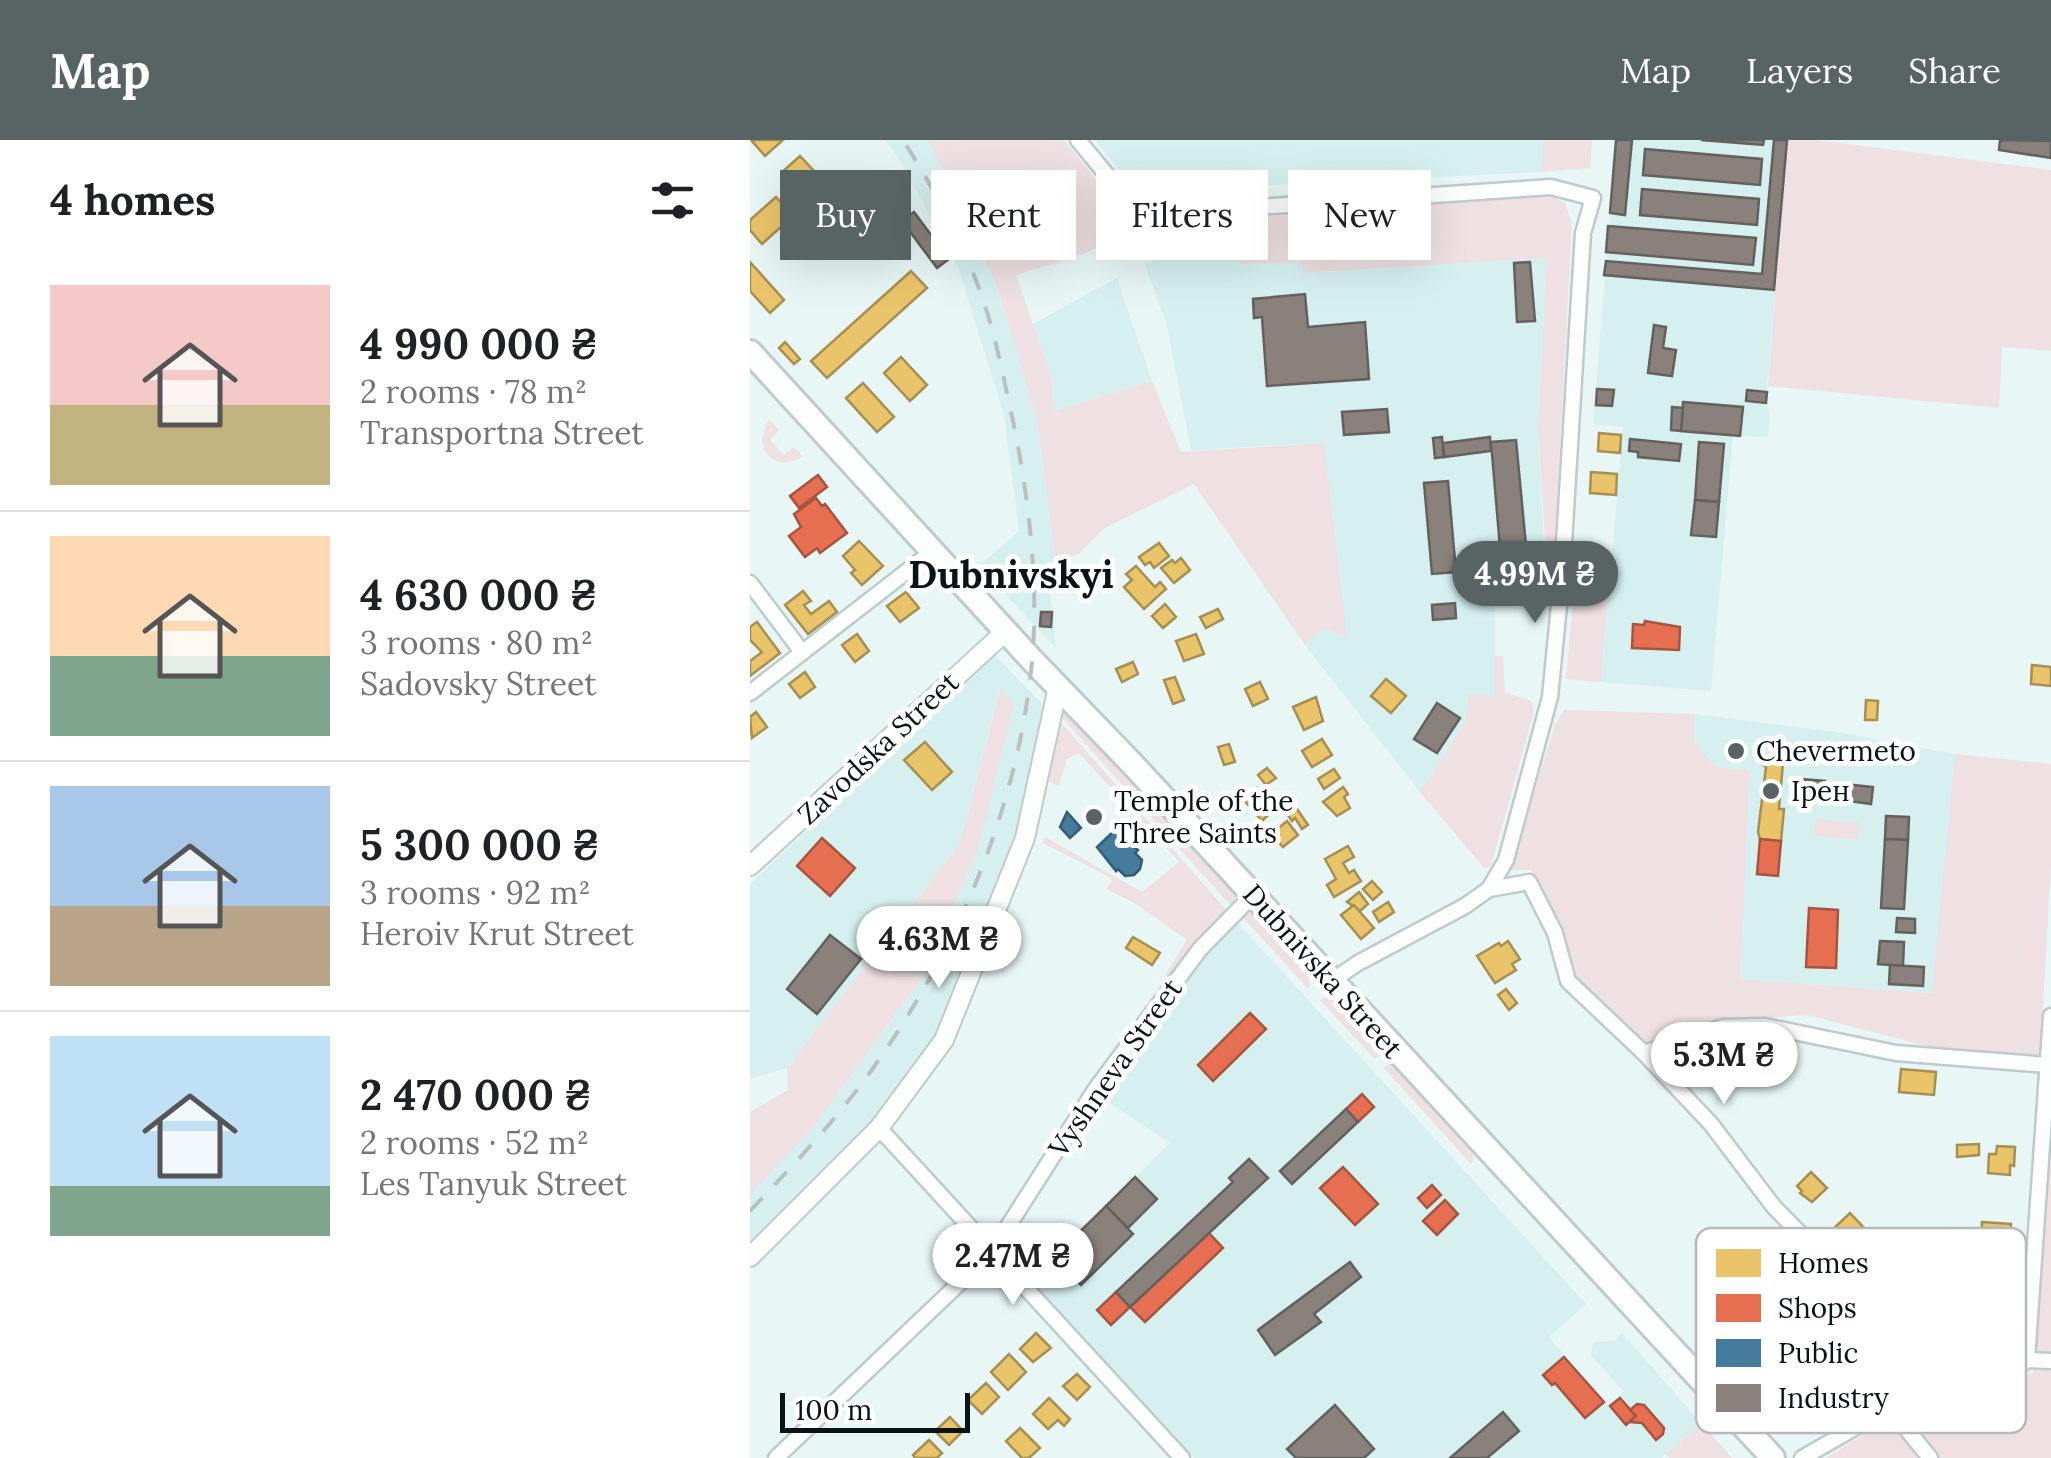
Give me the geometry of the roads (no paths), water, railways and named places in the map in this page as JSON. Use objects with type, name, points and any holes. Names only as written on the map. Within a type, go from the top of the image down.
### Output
[{"type":"main road","name":"Dubnivska Street","points":[[750,352],[1696,1375]]},
{"type":"main road","name":"Dubnivska Street","points":[[1750,1433],[1773,1458]]},
{"type":"street","points":[[1078,140],[1140,215],[1551,187],[1594,198],[1583,233],[1562,574],[1550,697],[1506,860],[1489,889],[1465,906],[1330,982]]},
{"type":"street","points":[[750,693],[932,551]]},
{"type":"street","points":[[750,583],[802,652]]},
{"type":"street","name":"Zavodska Street","points":[[750,866],[1006,631]]},
{"type":"street","points":[[750,1256],[879,1128],[944,1040],[1025,838],[1058,688]]},
{"type":"street","points":[[1489,889],[1529,882],[1555,933],[1568,981],[1711,1124],[1795,1228]]},
{"type":"street","name":"Vyshneva Street","points":[[776,1458],[991,1253],[1107,1074],[1200,948],[1254,895]]},
{"type":"street","points":[[2051,1016],[2043,1239],[2026,1360],[2051,1362]]},
{"type":"street","points":[[1644,1053],[1724,1027],[1765,1026],[1896,1054],[2048,1065]]},
{"type":"street","points":[[879,1128],[1172,1455]]},
{"type":"street","points":[[1802,1458],[1845,1433]]},
{"type":"street","points":[[1910,1433],[1930,1458]]},
{"type":"railway","points":[[750,1211],[864,1081],[935,969],[959,921],[999,820],[1025,716],[1034,632],[1033,571],[1028,510],[1013,421],[993,332],[968,260],[903,140]]},
{"type":"place","name":"Chevermeto","points":[[1736,751]]},
{"type":"place","name":"Ірен","points":[[1771,791]]},
{"type":"place","name":"Temple of the Three Saints","points":[[1094,817]]},
{"type":"district","name":"Dubnivskyi","points":[[1011,574]]}]
